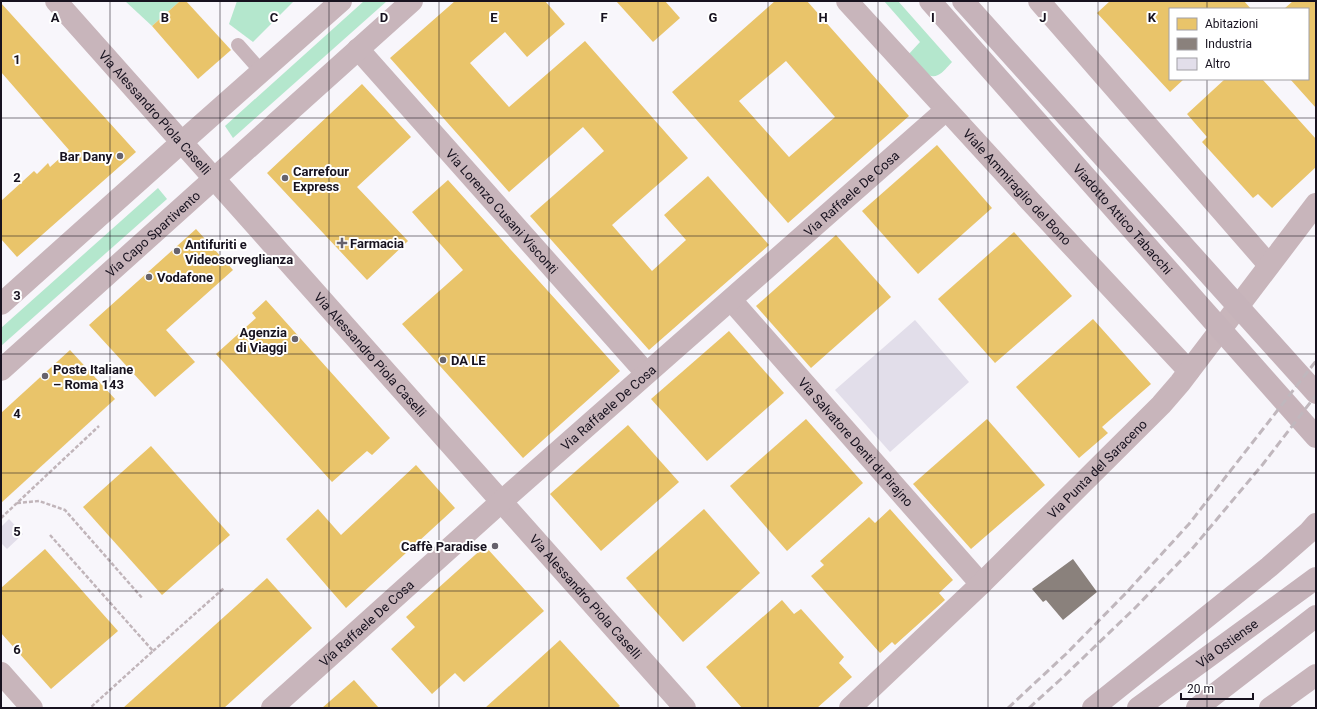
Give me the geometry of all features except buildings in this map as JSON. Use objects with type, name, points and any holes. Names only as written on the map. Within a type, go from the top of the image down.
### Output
[{"type":"street","points":[[1,304],[341,1]]},
{"type":"street","name":"Via Capo Spartivento","points":[[1,370],[412,1]]},
{"type":"street","name":"Viale Ammiraglio del Bono","points":[[847,1],[946,110],[1189,371]]},
{"type":"street","name":"Viadotto Attico Tabacchi","points":[[930,1],[1316,437]]},
{"type":"street","name":"Via Alessandro Piola Caselli","points":[[62,3],[182,142],[685,708]]},
{"type":"street","name":"Viadotto Attico Tabacchi","points":[[967,5],[1316,393]]},
{"type":"street","points":[[1050,5],[1269,265]]},
{"type":"street","name":"Via Lorenzo Cusani Visconti","points":[[358,49],[646,373]]},
{"type":"street","name":"Via Raffaele De Cosa","points":[[272,708],[646,373],[946,110]]},
{"type":"street","name":"Via Punta del Saraceno","points":[[850,708],[981,584],[1161,405],[1189,371],[1316,204]]},
{"type":"street","name":"Via Salvatore Denti di Pirajno","points":[[731,300],[981,584]]},
{"type":"street","points":[[1282,399],[1316,453]]},
{"type":"street","points":[[1093,708],[1269,567],[1305,536],[1316,524]]},
{"type":"street","name":"Via Ostiense","points":[[1138,708],[1316,578]]},
{"type":"street","points":[[1197,708],[1316,616]]},
{"type":"street","points":[[1,673],[32,708]]},
{"type":"street","points":[[1270,708],[1316,675]]},
{"type":"lane","points":[[238,45],[261,71]]},
{"type":"path","points":[[1,518],[99,426]]},
{"type":"path","points":[[16,503],[39,501],[65,510],[143,599]]},
{"type":"path","points":[[50,535],[153,651]]},
{"type":"path","points":[[90,708],[224,588]]},
{"type":"green space","points":[[125,1],[180,1],[152,26]]},
{"type":"green space","points":[[237,1],[294,1],[253,42],[229,24]]},
{"type":"green space","points":[[364,1],[387,1],[233,138],[225,126]]},
{"type":"green space","points":[[884,1],[898,1],[952,62],[942,73],[934,76],[925,73],[908,55],[920,42]]},
{"type":"green space","points":[[158,188],[167,199],[1,346],[1,328]]},
{"type":"railway","points":[[1008,708],[1066,654],[1126,593],[1189,524],[1316,361]]},
{"type":"railway","points":[[1029,708],[1135,608],[1192,549],[1263,464],[1316,395]]},
{"type":"place","name":"Bar Dany","points":[[120,156]]},
{"type":"place","name":"Carrefour Express","points":[[285,178]]},
{"type":"place","name":"Farmacia","points":[[342,243]]},
{"type":"place","name":"Antifuriti e Videosorveglianza","points":[[177,251]]},
{"type":"place","name":"Vodafone","points":[[149,277]]},
{"type":"place","name":"Agenzia di Viaggi","points":[[295,339]]},
{"type":"place","name":"DA LE","points":[[443,360]]},
{"type":"place","name":"Poste Italiane – Roma 143","points":[[45,376]]},
{"type":"place","name":"Caffè Paradise","points":[[495,546]]}]
